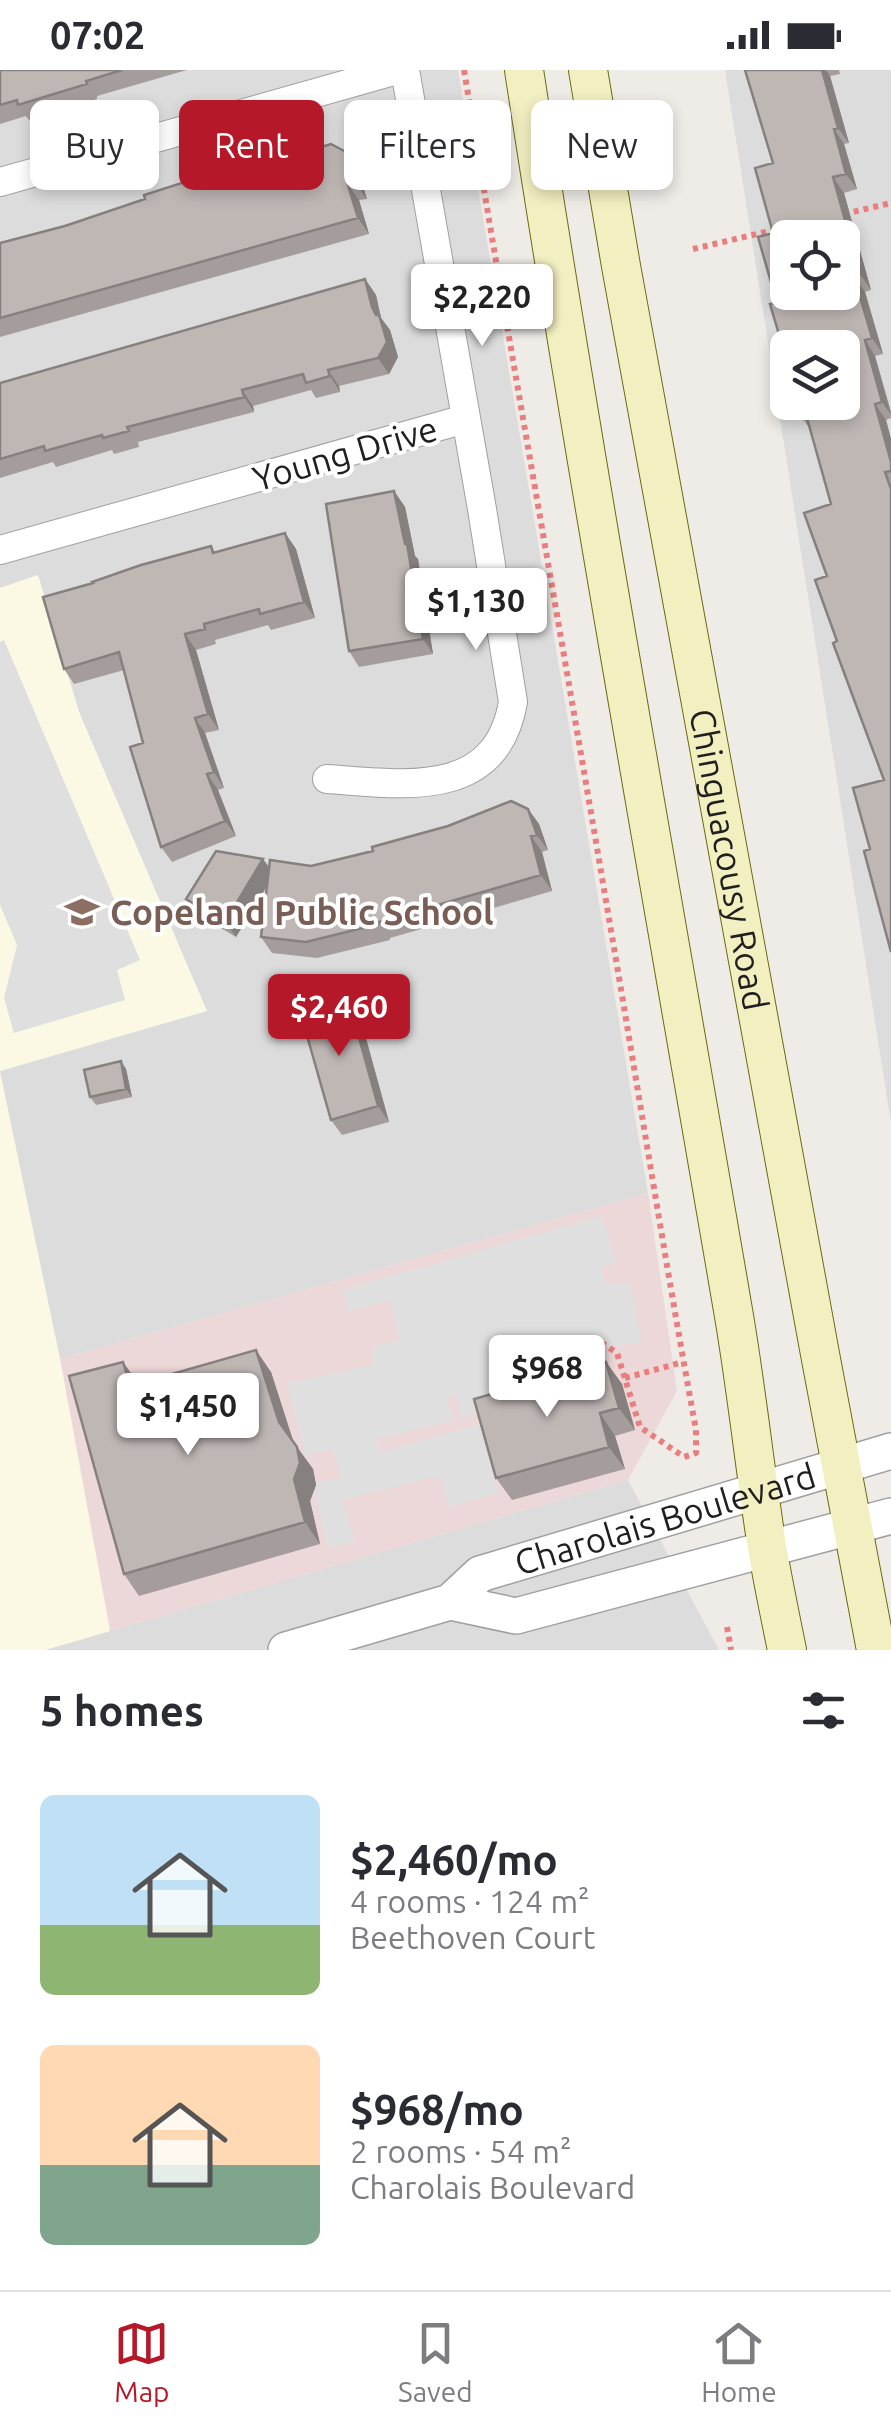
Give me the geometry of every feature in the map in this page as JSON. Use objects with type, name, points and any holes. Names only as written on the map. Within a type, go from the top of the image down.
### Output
[{"type":"main road","points":[[524,70],[633,742],[735,1321],[786,1650]]},
{"type":"main road","name":"Chinguacousy Road","points":[[588,70],[876,1650]]},
{"type":"street","points":[[0,182],[397,70]]},
{"type":"street","name":"Young Drive","points":[[0,550],[465,419],[405,70]]},
{"type":"street","points":[[327,779],[418,784],[459,774],[482,762],[502,740],[510,723],[514,702],[465,419]]},
{"type":"street","name":"Charolais Boulevard","points":[[286,1650],[450,1602],[480,1574],[891,1451]]},
{"type":"street","name":"Charolais Boulevard","points":[[450,1602],[516,1616],[891,1516]]},
{"type":"path","points":[[464,70],[696,1430],[696,1452],[684,1458],[640,1427],[617,1353],[602,1343]]},
{"type":"path","points":[[837,215],[891,202]]},
{"type":"path","points":[[694,249],[770,231]]},
{"type":"path","points":[[626,1378],[683,1362]]},
{"type":"path","points":[[727,1626],[731,1650]]},
{"type":"shaded area","points":[[0,70],[458,70],[463,100],[344,100],[344,190],[478,190],[648,1193],[60,1359],[0,1071],[206,1011],[79,712],[38,575],[0,588]]},
{"type":"shaded area","points":[[725,70],[891,70],[891,1123],[780,420],[860,420],[860,330],[770,330],[770,355]]},
{"type":"shaded area","name":"Copeland Public School","points":[[38,575],[79,712],[207,1011],[0,1071],[0,588]]},
{"type":"shaded area","points":[[4,640],[140,960],[117,970],[125,1000],[14,1033],[4,998],[17,945],[0,905],[0,642]]},
{"type":"shaded area","points":[[0,1072],[60,1359],[110,1631],[45,1650],[0,1650]]},
{"type":"shaded area","points":[[648,1193],[677,1391],[628,1480],[110,1631],[60,1359]]},
{"type":"shaded area","points":[[602,1216],[616,1263],[602,1267],[605,1284],[630,1282],[641,1342],[606,1348],[610,1376],[462,1418],[456,1395],[447,1399],[454,1420],[376,1439],[380,1453],[479,1424],[498,1493],[450,1507],[440,1476],[341,1500],[356,1541],[328,1548],[313,1484],[341,1477],[332,1449],[305,1456],[287,1383],[373,1365],[372,1346],[399,1340],[390,1301],[348,1311],[343,1290]]},
{"type":"shaded area","points":[[628,1480],[719,1650],[45,1650]]},
{"type":"building","points":[[0,70],[122,70],[18,105],[17,100],[0,105]]},
{"type":"building","points":[[745,70],[822,70],[846,174],[833,177],[845,220],[770,222],[755,168],[773,163]]},
{"type":"building","points":[[331,144],[344,151],[344,190],[350,190],[358,218],[0,318],[0,243],[65,226],[179,184],[179,190],[324,190],[324,146]]},
{"type":"building","points":[[770,234],[770,279],[758,237]]},
{"type":"building","points":[[365,279],[387,342],[378,358],[328,370],[330,376],[306,383],[303,374],[242,390],[244,397],[127,427],[129,431],[103,438],[102,435],[45,451],[44,446],[0,459],[0,383]]},
{"type":"building","points":[[860,297],[872,338],[865,340],[882,402],[875,404],[891,462],[891,471],[885,472],[891,489],[891,952],[864,851],[870,849],[853,788],[884,780],[833,643],[837,641],[815,580],[827,576],[804,513],[831,504],[808,420],[860,420],[860,330],[778,330],[772,310],[860,310]]},
{"type":"building","points":[[394,491],[423,639],[349,651],[326,504]]},
{"type":"building","points":[[285,533],[304,602],[260,614],[259,609],[204,624],[205,629],[185,634],[208,714],[195,718],[214,772],[207,774],[225,821],[161,847],[130,747],[143,743],[119,652],[64,669],[43,597],[211,546],[213,553]]},
{"type":"building","points":[[511,801],[528,809],[537,835],[531,836],[541,875],[306,942],[261,937],[270,860],[311,866],[373,851],[372,847],[448,826]]},
{"type":"building","points":[[216,851],[263,859],[225,922],[186,899]]},
{"type":"building","points":[[348,998],[378,1106],[331,1120],[300,1011]]},
{"type":"building","points":[[121,1061],[126,1089],[90,1097],[84,1070]]},
{"type":"building","points":[[256,1350],[279,1422],[297,1447],[300,1463],[294,1479],[305,1522],[124,1574],[69,1376],[123,1362],[130,1386]]},
{"type":"building","points":[[606,1362],[619,1408],[600,1413],[609,1447],[496,1478],[474,1399]]},
{"type":"place","name":"Copeland Public School","points":[[82,912]]}]
